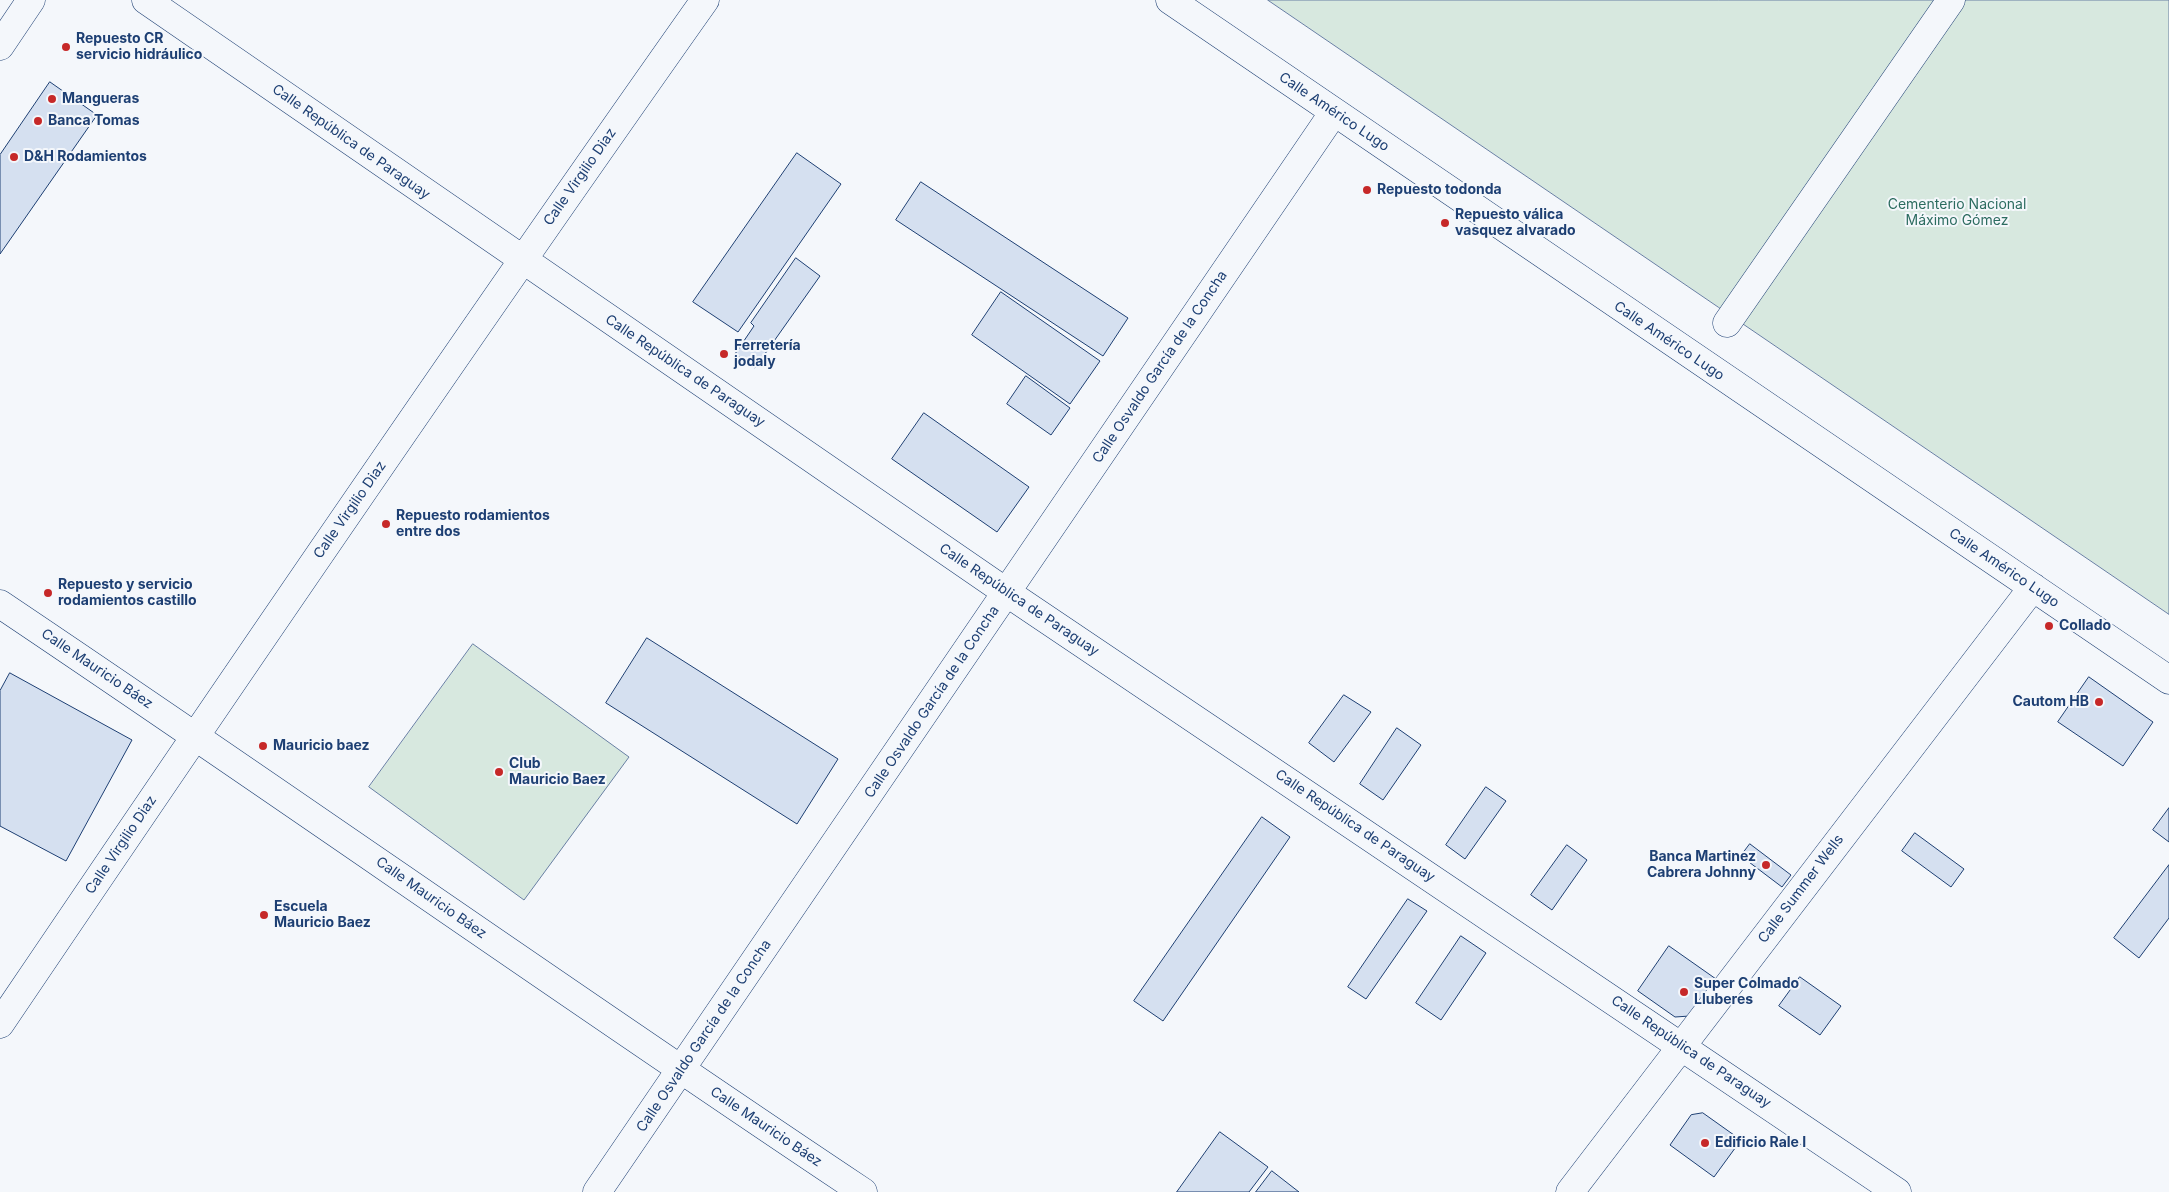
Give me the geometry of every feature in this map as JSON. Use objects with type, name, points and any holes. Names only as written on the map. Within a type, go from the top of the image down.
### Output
[{"type":"street","points":[[0,46],[31,0]]},
{"type":"street","name":"Calle Virgilio Diaz","points":[[0,1024],[195,735],[521,259],[705,0]]},
{"type":"street","name":"Calle Américo Lugo","points":[[1170,0],[2169,680]]},
{"type":"street","points":[[1727,323],[1951,0]]},
{"type":"street","name":"Calle República de Paraguay","points":[[154,2],[521,259],[1006,592],[1897,1192]]},
{"type":"street","name":"Calle Osvaldo García de la Concha","points":[[597,1192],[1334,112]]},
{"type":"street","name":"Calle Summer Wells","points":[[1570,1192],[2032,587]]},
{"type":"street","name":"Calle Mauricio Báez","points":[[0,604],[195,735],[680,1070],[863,1192]]},
{"type":"green space","name":"Cementerio Nacional Máximo Gómez","points":[[1268,0],[2169,0],[2169,614]]},
{"type":"green space","name":"Club Mauricio Baez","points":[[473,644],[629,757],[524,900],[369,787]]},
{"type":"building","points":[[50,82],[97,115],[0,254],[0,155]]},
{"type":"building","points":[[797,153],[841,184],[738,332],[693,302]]},
{"type":"building","points":[[921,182],[1128,318],[1103,356],[896,220]]},
{"type":"building","points":[[796,258],[820,276],[755,368],[735,354],[754,326],[751,323]]},
{"type":"building","points":[[1001,292],[1100,361],[1070,404],[972,335]]},
{"type":"building","points":[[1026,376],[1070,408],[1051,435],[1007,404]]},
{"type":"building","points":[[924,413],[1029,487],[997,532],[892,459]]},
{"type":"building","points":[[647,638],[838,759],[797,824],[606,703]]},
{"type":"building","points":[[10,673],[132,740],[66,861],[0,826],[0,691]]},
{"type":"building","points":[[2089,677],[2153,722],[2123,766],[2058,722]]},
{"type":"building","points":[[1344,695],[1371,712],[1334,762],[1309,743]]},
{"type":"building","points":[[1397,728],[1421,745],[1383,800],[1360,784]]},
{"type":"building","points":[[1486,787],[1506,801],[1465,859],[1446,845]]},
{"type":"building","points":[[2169,808],[2169,842],[2153,830]]},
{"type":"building","points":[[1262,817],[1290,837],[1163,1021],[1134,1001]]},
{"type":"building","points":[[1915,833],[1964,869],[1951,887],[1902,851]]},
{"type":"building","name":"Banca Martinez Cabrera Johnny","points":[[1750,844],[1791,875],[1782,887],[1741,856]]},
{"type":"building","points":[[1567,845],[1587,860],[1552,910],[1531,895]]},
{"type":"building","points":[[2169,865],[2169,918],[2139,958],[2114,938]]},
{"type":"building","points":[[1408,899],[1427,911],[1366,999],[1348,987]]},
{"type":"building","points":[[1461,936],[1486,953],[1441,1020],[1416,1003]]},
{"type":"building","points":[[1669,946],[1716,979],[1690,1016],[1675,1017],[1638,991]]},
{"type":"building","points":[[1800,977],[1841,1006],[1820,1035],[1779,1006]]},
{"type":"building","name":"Edificio Rale I","points":[[1703,1113],[1741,1140],[1714,1177],[1670,1145],[1691,1115]]},
{"type":"building","points":[[1220,1132],[1268,1167],[1249,1192],[1177,1192]]},
{"type":"building","points":[[1272,1171],[1299,1192],[1256,1192]]},
{"type":"place","name":"Repuesto CR servicio hidráulico","points":[[66,47]]},
{"type":"place","name":"Mangueras","points":[[52,99]]},
{"type":"place","name":"Banca Tomas","points":[[38,121]]},
{"type":"place","name":"D&H Rodamientos","points":[[14,157]]},
{"type":"place","name":"Repuesto todonda","points":[[1367,190]]},
{"type":"place","name":"Repuesto válica vasquez alvarado","points":[[1445,223]]},
{"type":"place","name":"Ferretería jodaly","points":[[724,354]]},
{"type":"place","name":"Repuesto rodamientos entre dos","points":[[386,524]]},
{"type":"place","name":"Repuesto y servicio rodamientos castillo","points":[[48,593]]},
{"type":"place","name":"Collado","points":[[2049,626]]},
{"type":"place","name":"Cautom HB","points":[[2099,702]]},
{"type":"place","name":"Mauricio baez","points":[[263,746]]},
{"type":"place","name":"Club Mauricio Baez","points":[[499,772]]},
{"type":"place","name":"Banca Martinez Cabrera Johnny","points":[[1766,865]]},
{"type":"place","name":"Escuela Mauricio Baez","points":[[264,915]]},
{"type":"place","name":"Super Colmado Lluberes","points":[[1684,992]]},
{"type":"place","name":"Edificio Rale I","points":[[1705,1143]]}]
